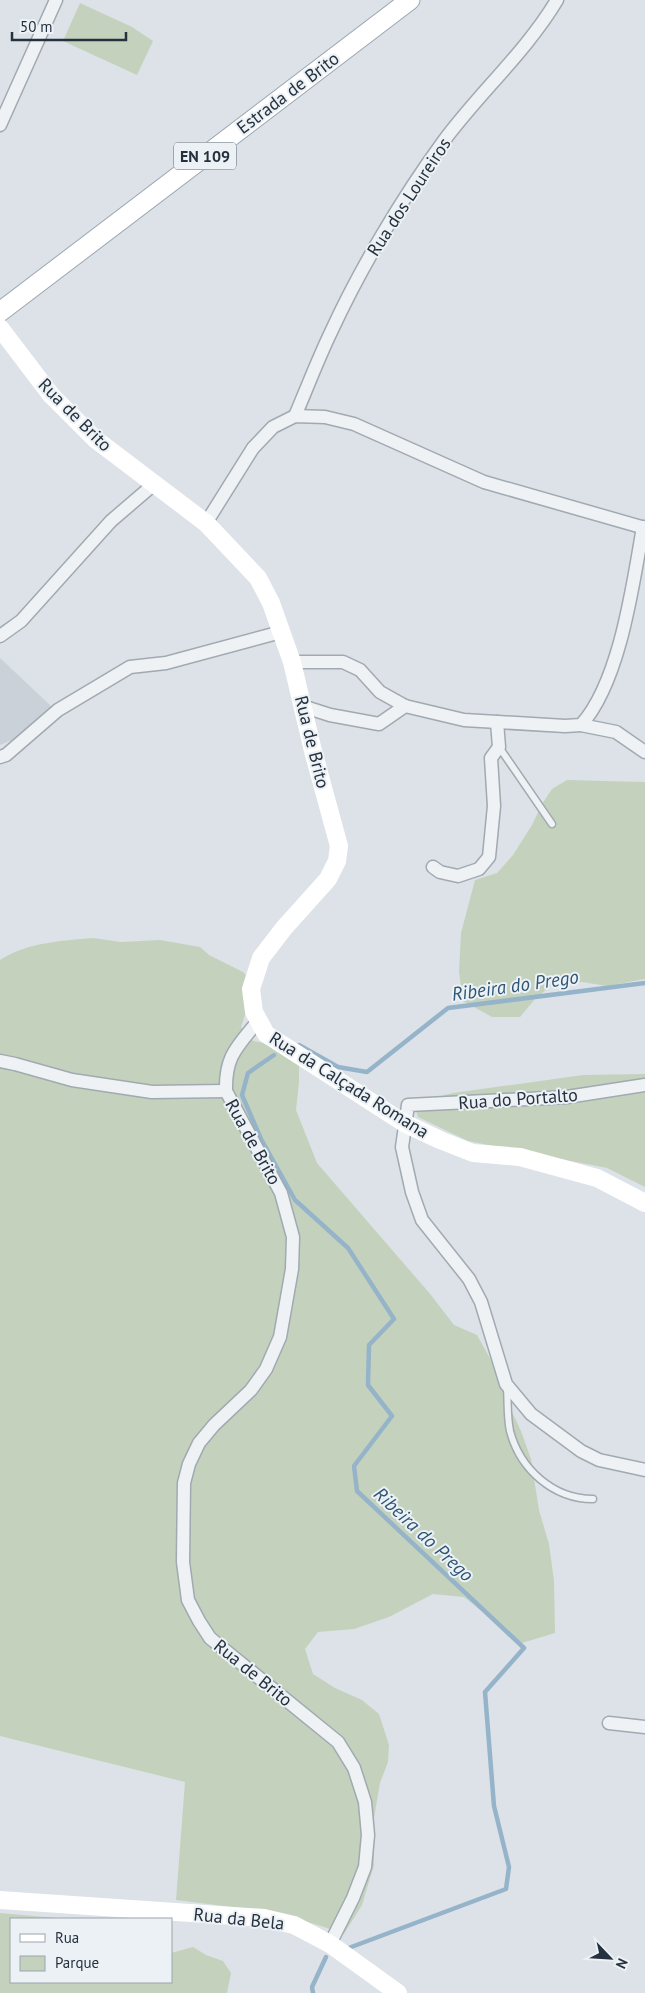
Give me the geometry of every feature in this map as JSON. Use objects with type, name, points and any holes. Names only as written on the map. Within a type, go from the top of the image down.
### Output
[{"type":"main road","name":"Estrada de Brito","points":[[0,312],[410,0]]},
{"type":"street","points":[[0,125],[56,0]]},
{"type":"street","name":"Rua dos Loureiros","points":[[296,416],[331,332],[353,288],[406,198],[445,140],[537,30],[557,0]]},
{"type":"street","name":"Rua de Brito","points":[[0,328],[51,395],[95,440],[206,523],[258,578],[271,603],[292,662],[339,846],[337,860],[328,879],[284,928],[261,958],[251,989],[254,1012],[258,1021],[234,1051],[225,1072],[226,1092],[281,1193],[293,1237],[292,1269],[280,1337],[266,1369],[251,1390],[214,1425],[199,1443],[189,1464],[184,1483],[183,1562],[188,1600],[198,1621],[210,1638],[338,1742],[354,1768],[365,1802],[368,1835],[365,1867],[353,1898],[330,1944]]},
{"type":"street","points":[[206,523],[253,448],[273,427],[296,416],[325,417],[354,424],[484,482],[644,527],[628,612],[611,668],[592,712],[581,725]]},
{"type":"street","points":[[0,636],[21,621],[111,521],[153,485]]},
{"type":"street","points":[[0,757],[6,755],[58,710],[130,667],[166,663],[281,632]]},
{"type":"street","points":[[292,662],[343,662],[360,670],[380,692],[405,706],[464,720],[565,726],[581,725],[616,732],[645,752]]},
{"type":"street","points":[[302,706],[330,715],[379,724],[405,706]]},
{"type":"street","points":[[433,867],[440,872],[458,876],[480,869],[489,857],[494,806],[491,758],[499,748],[497,722]]},
{"type":"street","name":"Rua da Calçada Romana","points":[[258,1021],[266,1034],[404,1123],[440,1140],[474,1153],[520,1156],[597,1178],[645,1203]]},
{"type":"street","points":[[0,1061],[72,1080],[152,1092],[226,1092]]},
{"type":"street","name":"Rua do Portalto","points":[[404,1123],[408,1105],[567,1097],[645,1085]]},
{"type":"street","points":[[404,1123],[402,1147],[412,1192],[422,1220],[469,1279],[481,1302],[506,1384],[532,1414],[581,1452],[600,1460],[645,1470]]},
{"type":"street","points":[[608,1723],[645,1727]]},
{"type":"street","name":"Rua da Bela","points":[[0,1900],[264,1918],[294,1925],[330,1944],[398,1993]]},
{"type":"lane","points":[[499,748],[552,824]]},
{"type":"lane","points":[[506,1384],[510,1430],[518,1451],[528,1466],[540,1481],[556,1490],[582,1499],[593,1499]]},
{"type":"shaded area","points":[[0,658],[52,707],[19,737],[0,745]]},
{"type":"green space","points":[[80,3],[132,27],[153,41],[137,75],[63,41]]},
{"type":"green space","points":[[567,780],[645,782],[645,979],[607,986],[582,982],[553,984],[535,999],[520,1017],[492,1017],[463,1001],[459,972],[461,933],[475,880],[497,873],[513,855],[552,789]]},
{"type":"green space","points":[[93,938],[121,942],[160,940],[200,947],[209,955],[243,972],[255,984],[241,1027],[250,1040],[286,1048],[299,1062],[296,1110],[317,1163],[431,1295],[454,1325],[477,1335],[497,1371],[505,1397],[521,1431],[531,1459],[539,1510],[549,1544],[554,1581],[555,1633],[522,1643],[464,1597],[433,1594],[389,1617],[354,1629],[318,1632],[305,1649],[313,1674],[335,1688],[362,1700],[379,1714],[389,1745],[388,1762],[380,1783],[373,1824],[374,1865],[362,1905],[344,1934],[282,1916],[240,1908],[176,1900],[185,1782],[0,1736],[0,960],[22,949],[33,946]]},
{"type":"green space","points":[[645,1074],[645,1187],[607,1168],[468,1141],[418,1117],[415,1106],[423,1101],[453,1093],[583,1075]]},
{"type":"green space","points":[[0,1913],[57,1918],[10,1918],[10,1983],[172,1983],[172,1953],[193,1947],[206,1955],[223,1961],[231,1973],[227,1993],[0,1993]]},
{"type":"waterway","name":"Ribeira do Prego","points":[[299,1045],[338,1067],[367,1072],[448,1008],[645,983]]},
{"type":"waterway","name":"Ribeira do Prego","points":[[274,1055],[248,1073],[242,1095],[261,1139],[295,1200],[348,1248],[394,1319],[369,1345],[368,1385],[392,1416],[354,1466],[357,1491],[524,1648],[485,1692],[494,1806],[509,1867],[506,1889],[346,1949]]},
{"type":"waterway","name":"Ribeira do Prego","points":[[313,1993],[312,1987],[326,1957]]}]
